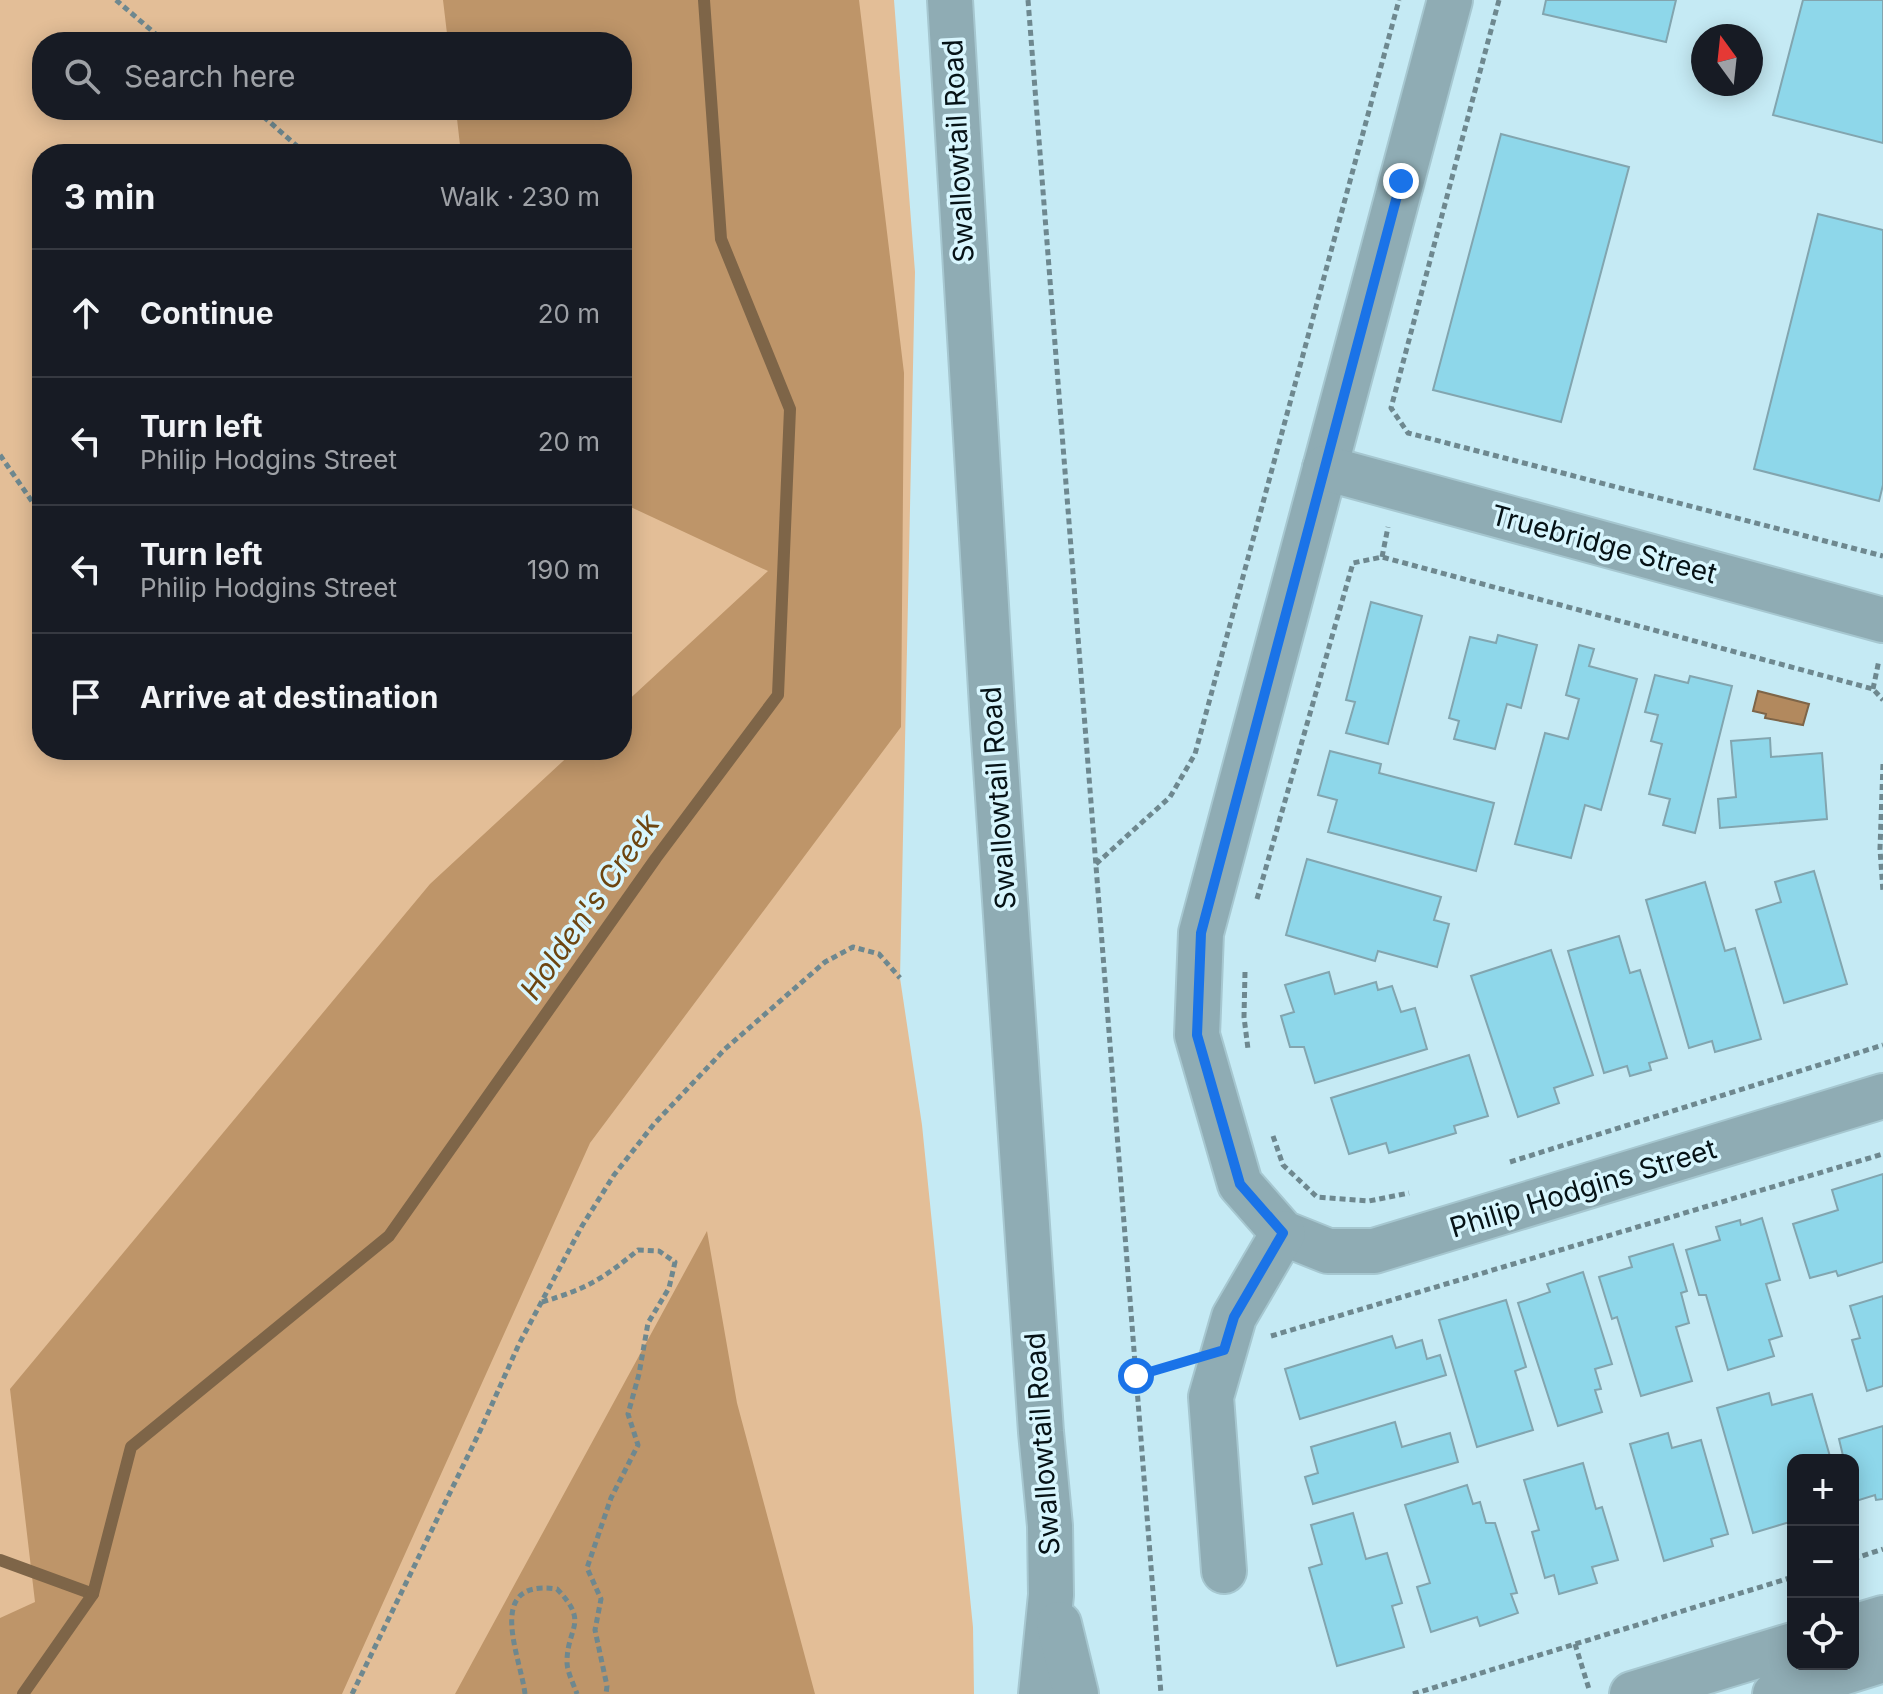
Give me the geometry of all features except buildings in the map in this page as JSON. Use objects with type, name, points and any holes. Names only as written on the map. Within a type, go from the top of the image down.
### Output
[{"type":"street","name":"Swallowtail Road","points":[[950,0],[992,707],[1050,1526],[1051,1595],[1041,1694]]},
{"type":"street","name":"Philip Hodgins Street","points":[[1450,0],[1201,933],[1197,1035],[1240,1184],[1283,1233],[1328,1251],[1374,1251],[1883,1096]]},
{"type":"street","name":"Truebridge Street","points":[[1325,468],[1883,620]]},
{"type":"street","points":[[1224,1571],[1211,1397],[1234,1317],[1283,1233]]},
{"type":"street","name":"Swallowtail Road","points":[[1051,1595],[1076,1694]]},
{"type":"street","points":[[1859,1625],[1883,1618]]},
{"type":"street","points":[[1632,1694],[1787,1647]]},
{"type":"street","points":[[1775,1694],[1883,1660]]},
{"type":"path","points":[[116,0],[153,32]]},
{"type":"path","points":[[1028,0],[1161,1694]]},
{"type":"path","points":[[1096,864],[1170,797],[1195,754],[1399,0]]},
{"type":"path","points":[[1499,0],[1391,408],[1408,433],[1883,556]]},
{"type":"path","points":[[267,120],[295,144]]},
{"type":"path","points":[[0,455],[32,501]]},
{"type":"path","points":[[1255,908],[1353,563],[1382,557],[1873,689],[1883,700]]},
{"type":"path","points":[[1883,764],[1880,849],[1883,892]]},
{"type":"path","points":[[352,1694],[541,1303],[582,1226],[614,1175],[654,1124],[725,1049],[825,962],[853,947],[879,954],[900,978]]},
{"type":"path","points":[[1245,970],[1244,1017],[1249,1056]]},
{"type":"path","points":[[1504,1164],[1883,1045]]},
{"type":"path","points":[[1269,1124],[1283,1165],[1317,1197],[1369,1201],[1413,1193]]},
{"type":"path","points":[[1136,1376],[1883,1154]]},
{"type":"path","points":[[541,1303],[583,1289],[612,1272],[638,1250],[659,1251],[675,1262],[669,1288],[648,1323],[628,1414],[638,1445],[611,1498],[587,1568],[601,1599],[595,1630],[606,1694]]},
{"type":"path","points":[[1859,1557],[1883,1549]]},
{"type":"path","points":[[1413,1694],[1787,1579]]},
{"type":"path","points":[[525,1694],[510,1621],[518,1598],[534,1588],[557,1589],[573,1610],[576,1626],[566,1664],[577,1694]]},
{"type":"path","points":[[1575,1644],[1591,1694]]},
{"type":"shaded area","points":[[0,0],[894,0],[915,272],[900,978],[922,1125],[973,1627],[974,1694],[0,1694]]},
{"type":"shaded area","points":[[443,0],[859,0],[904,373],[901,727],[590,1143],[342,1694],[0,1694],[0,1618],[35,1602],[10,1389],[430,884],[564,760],[632,760],[632,697],[768,571],[632,508],[632,144],[460,144],[457,120],[632,120],[632,32],[447,32]]},
{"type":"shaded area","points":[[1758,691],[1809,704],[1803,725],[1765,718],[1766,714],[1753,711]]},
{"type":"shaded area","points":[[707,1231],[737,1403],[815,1694],[455,1694]]},
{"type":"waterway","name":"Holden's Creek","points":[[23,1694],[93,1594],[131,1447],[389,1236],[656,858],[778,695],[790,409],[721,239],[704,0]]},
{"type":"waterway","points":[[0,1560],[93,1594]]},
{"type":"route","points":[[1136,1376],[1224,1350],[1234,1317],[1283,1233],[1240,1184],[1197,1035],[1201,933],[1401,181]]}]
